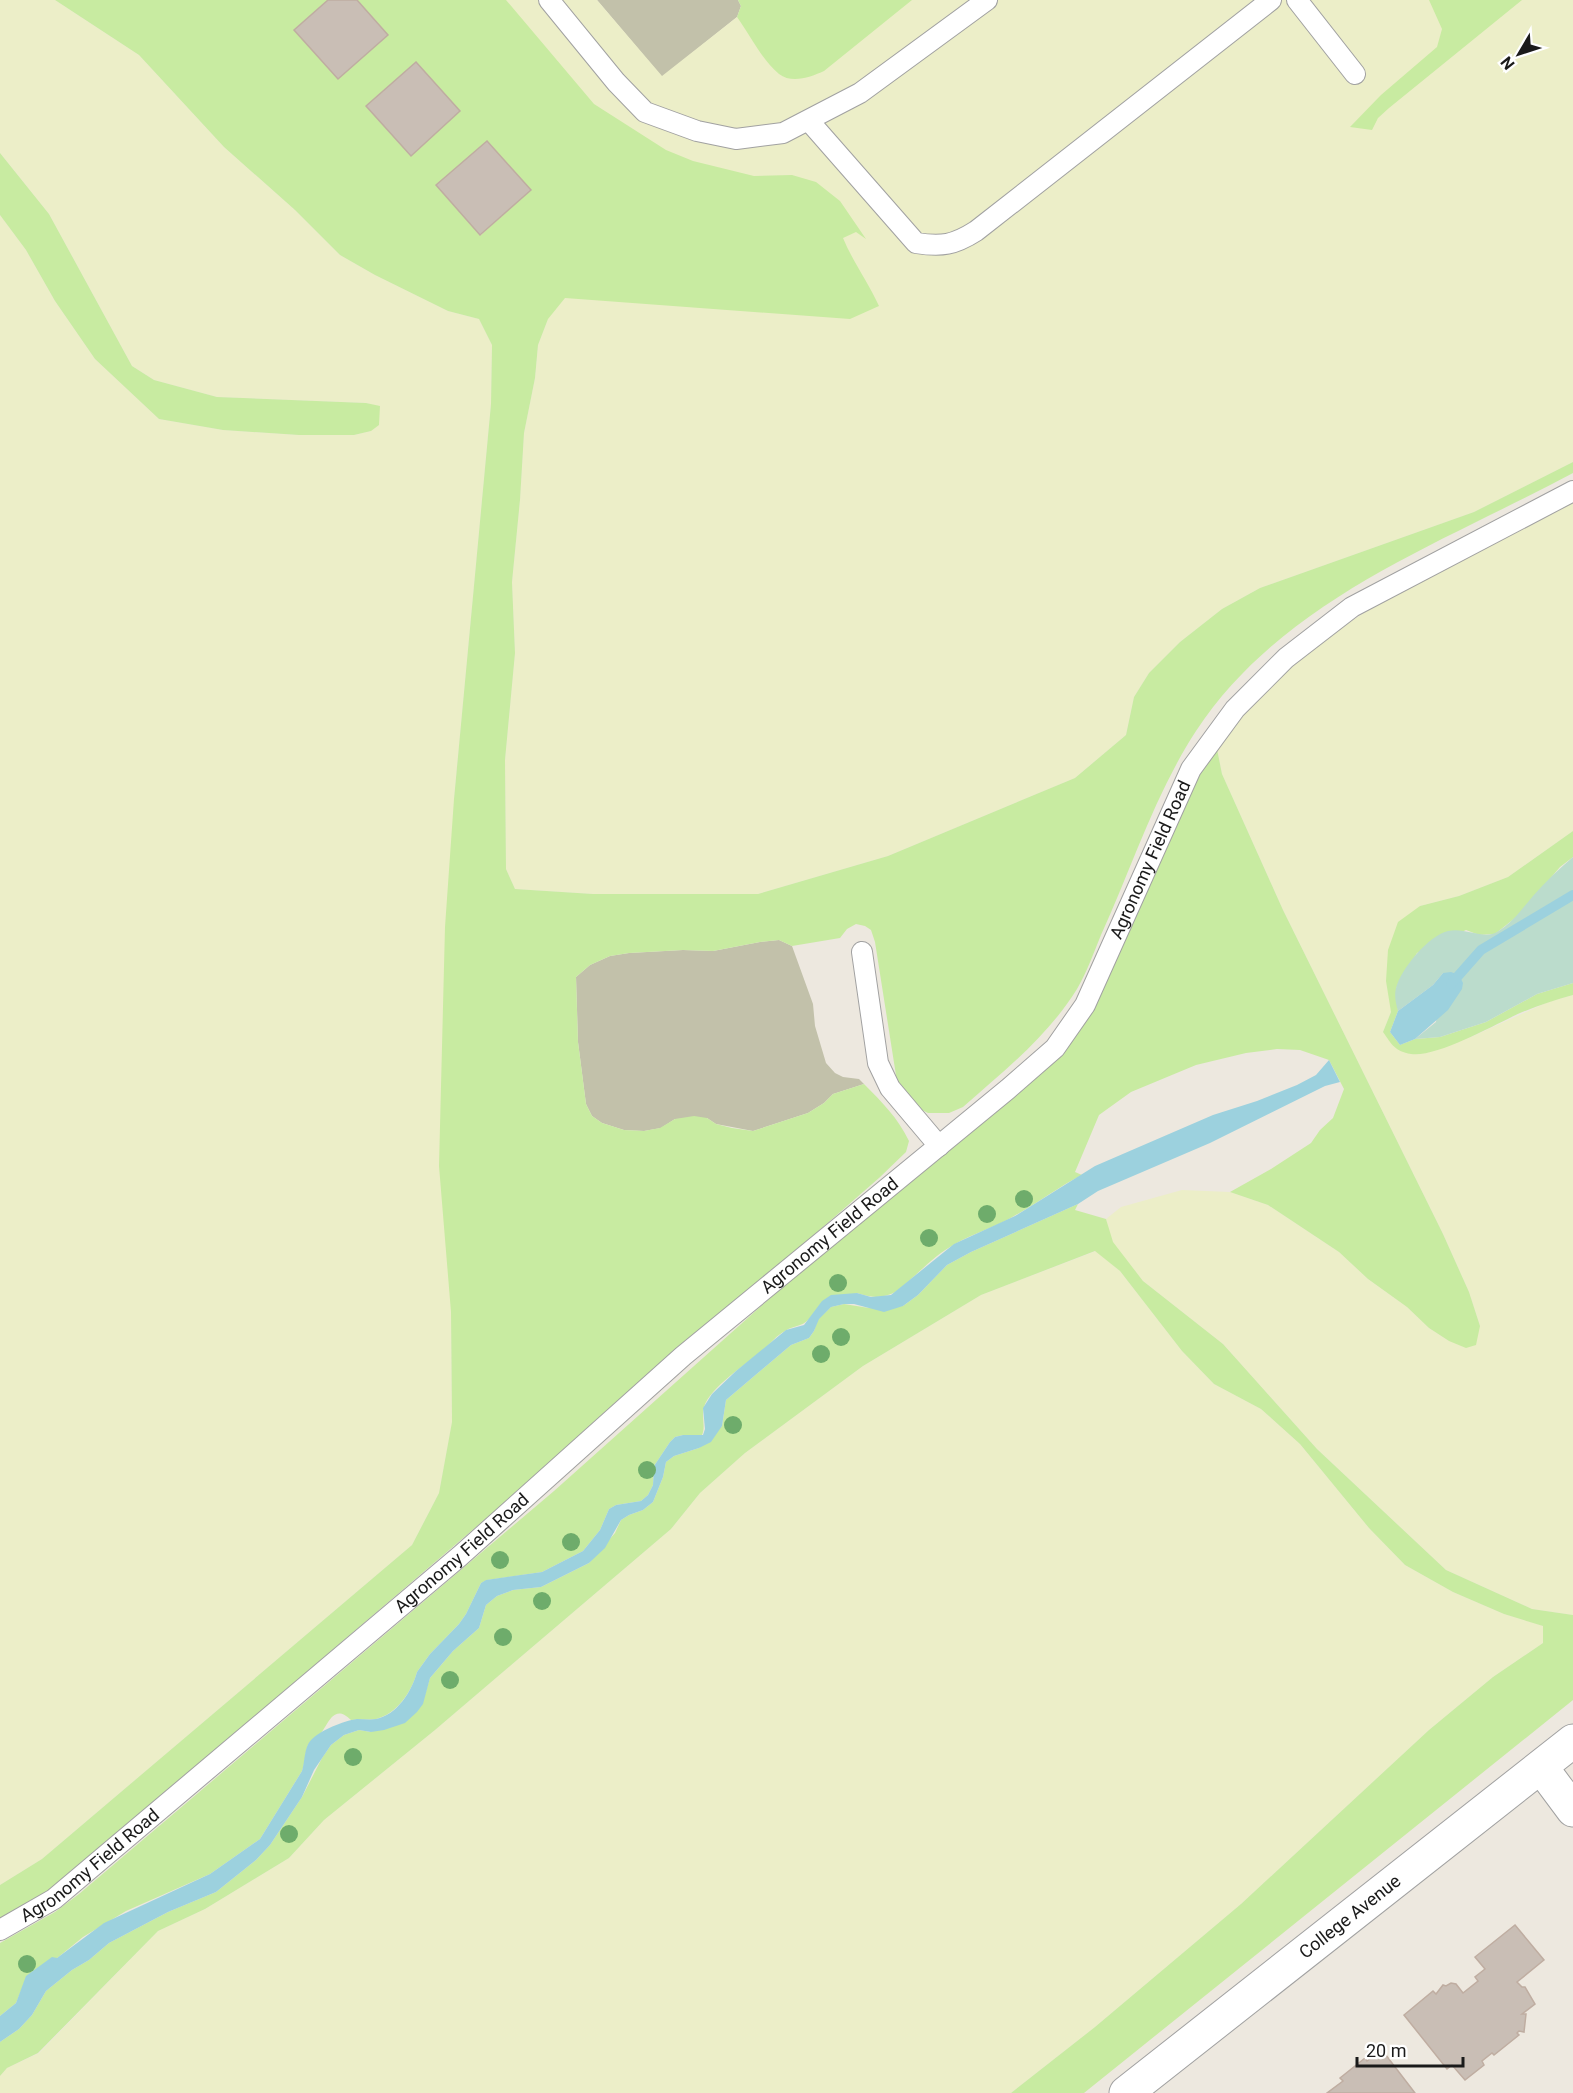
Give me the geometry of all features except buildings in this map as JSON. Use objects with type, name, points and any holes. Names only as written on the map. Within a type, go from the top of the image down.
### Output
[{"type":"street","name":"College Avenue","points":[[1126,2093],[1573,1741]]},
{"type":"street","points":[[1541,1767],[1573,1810]]},
{"type":"lane","points":[[549,0],[616,82],[645,112],[698,131],[736,139],[783,133],[860,93],[987,0]]},
{"type":"lane","points":[[809,121],[916,243],[934,245],[957,243],[976,231],[1271,0]]},
{"type":"lane","points":[[1297,0],[1355,74]]},
{"type":"lane","name":"Agronomy Field Road","points":[[0,1930],[54,1899],[460,1556],[683,1356],[939,1146],[1054,1048],[1085,1005],[1191,769],[1235,709],[1286,658],[1352,607],[1573,491]]},
{"type":"lane","points":[[862,952],[878,1063],[890,1088],[939,1146]]},
{"type":"shaded area","points":[[0,0],[55,0],[139,55],[224,147],[295,210],[340,255],[448,311],[479,319],[492,345],[491,404],[454,799],[452,1423],[439,1493],[412,1545],[42,1859],[0,1885],[0,215],[26,250],[55,301],[95,359],[159,419],[223,430],[299,435],[354,435],[371,431],[380,407],[366,403],[217,397],[154,380],[132,366],[49,214],[0,153]]},
{"type":"shaded area","points":[[76,0],[597,0],[662,76],[737,17],[787,76],[902,0],[1573,0],[1573,462],[1474,512],[1260,588],[1222,609],[1180,642],[1149,673],[1134,697],[1126,735],[1075,778],[888,856],[758,894],[593,894],[515,889],[506,869],[505,760],[515,653],[512,582],[524,433],[535,378],[538,345],[548,319]]},
{"type":"shaded area","points":[[597,0],[738,0],[741,6],[737,17],[662,77]]},
{"type":"shaded area","points":[[1573,498],[1573,831],[1508,877],[1459,896],[1420,906],[1391,1012],[1383,1032],[1426,1053],[1471,1037],[1548,1002],[1573,995],[1573,1615],[1532,1609],[1446,1570],[1317,1449],[1223,1344],[1143,1281],[1112,1242],[1106,1219],[1121,1207],[1182,1190],[1230,1192],[1268,1205],[1339,1252],[1368,1279],[1407,1307],[1429,1328],[1449,1341],[1480,1326],[1469,1292],[1443,1234],[1283,910],[1222,774],[1216,744],[1251,701],[1294,663],[1341,628],[1379,603]]},
{"type":"shaded area","points":[[1573,857],[1573,983],[1537,994],[1486,1022],[1440,1037],[1415,1039],[1436,1022],[1443,973],[1433,985],[1398,1011],[1396,988],[1403,972],[1416,954],[1432,939],[1448,931],[1486,935],[1497,932],[1512,920],[1542,886]]},
{"type":"shaded area","points":[[779,940],[792,946],[813,1004],[815,1026],[826,1063],[835,1073],[843,1077],[859,1079],[864,1084],[833,1094],[808,1113],[753,1131],[716,1124],[707,1118],[675,1119],[661,1128],[644,1131],[624,1130],[602,1123],[592,1116],[586,1104],[578,1042],[576,977],[590,965],[610,956],[683,950],[713,951]]},
{"type":"shaded area","points":[[1096,1251],[1120,1271],[1182,1351],[1214,1384],[1261,1409],[1300,1444],[1369,1528],[1405,1565],[1453,1592],[1504,1614],[1544,1626],[1543,1643],[1493,1677],[1429,1730],[1241,1904],[1095,2027],[1011,2093],[0,2093],[0,2076],[7,2068],[39,2053],[158,1931],[205,1909],[289,1858],[324,1820],[435,1730],[671,1529],[700,1493],[745,1453],[863,1366],[981,1295]]},
{"type":"green space","points":[[55,0],[328,0],[294,30],[338,79],[388,35],[357,0],[506,0],[594,104],[666,150],[693,161],[754,176],[792,175],[816,182],[840,201],[866,239],[856,232],[843,238],[879,306],[850,319],[565,298],[548,319],[538,345],[535,378],[524,433],[512,582],[515,653],[505,760],[506,869],[515,889],[593,894],[758,894],[888,856],[1075,778],[1126,735],[1134,697],[1149,673],[1180,642],[1222,609],[1260,588],[1474,512],[1573,462],[1573,473],[1418,551],[1318,610],[1273,645],[1232,685],[1196,731],[1168,780],[1077,989],[1039,1037],[963,1107],[949,1113],[928,1113],[912,1105],[898,1088],[875,942],[871,930],[865,926],[856,924],[847,929],[840,938],[792,946],[779,940],[713,951],[683,950],[610,956],[590,965],[576,977],[578,1042],[586,1104],[592,1116],[602,1123],[624,1130],[644,1131],[660,1128],[675,1119],[694,1116],[707,1118],[716,1124],[753,1131],[808,1113],[833,1094],[864,1084],[900,1125],[909,1141],[906,1152],[663,1367],[61,1882],[30,1905],[0,1921],[0,1885],[42,1859],[412,1545],[439,1493],[452,1422],[451,1312],[439,1166],[445,927],[454,799],[491,404],[492,345],[479,319],[448,311],[340,255],[295,210],[224,147],[139,55]],"holes":[[[367,106],[459,111],[411,156]],[[487,141],[530,190],[481,235],[437,186]]]},
{"type":"green space","points":[[738,0],[912,0],[824,71],[807,77],[790,79],[779,74],[762,55],[737,17],[741,6]]},
{"type":"green space","points":[[1429,0],[1522,0],[1389,108],[1378,118],[1372,130],[1350,127],[1381,95],[1437,47],[1442,29]]},
{"type":"green space","points":[[0,153],[49,214],[132,366],[154,380],[217,397],[366,403],[380,406],[379,425],[371,431],[354,435],[299,435],[223,430],[159,419],[95,359],[55,301],[26,250],[0,215]]},
{"type":"green space","points":[[1216,744],[1222,774],[1283,910],[1443,1234],[1469,1292],[1480,1326],[1476,1345],[1466,1348],[1449,1341],[1429,1328],[1407,1307],[1368,1279],[1339,1252],[1268,1205],[1230,1192],[1311,1143],[1320,1130],[1333,1118],[1344,1089],[1329,1060],[1300,1050],[1277,1049],[1246,1053],[1196,1065],[1131,1092],[1099,1115],[1075,1172],[1082,1175],[1007,1220],[947,1249],[897,1291],[877,1297],[857,1293],[779,1335],[714,1391],[704,1407],[702,1435],[683,1435],[675,1437],[670,1442],[654,1466],[653,1485],[648,1495],[641,1501],[616,1505],[609,1509],[600,1530],[583,1551],[542,1572],[487,1580],[481,1583],[466,1614],[430,1654],[397,1707],[376,1719],[351,1720],[340,1713],[335,1714],[320,1734],[309,1743],[302,1771],[260,1839],[210,1874],[126,1911],[83,1937],[56,1959],[52,1958],[27,1976],[16,2003],[0,2016],[0,1943],[55,1912],[79,1894],[554,1491],[788,1282],[1099,996],[1194,777]]},
{"type":"green space","points":[[1573,831],[1573,857],[1560,867],[1520,914],[1495,934],[1479,935],[1466,930],[1417,953],[1396,988],[1398,1011],[1390,1032],[1400,1045],[1415,1039],[1440,1037],[1486,1022],[1537,994],[1573,983],[1573,995],[1520,1013],[1435,1051],[1411,1054],[1394,1047],[1383,1032],[1391,1012],[1386,981],[1388,950],[1398,922],[1420,906],[1459,896],[1508,877]]},
{"type":"green space","points":[[1078,1204],[1075,1210],[1106,1219],[1113,1242],[1143,1281],[1223,1344],[1317,1449],[1446,1570],[1532,1609],[1573,1615],[1573,1700],[1084,2093],[1011,2093],[1095,2027],[1241,1904],[1429,1730],[1493,1677],[1543,1643],[1543,1626],[1504,1614],[1453,1592],[1405,1565],[1369,1528],[1300,1444],[1261,1409],[1214,1384],[1182,1351],[1120,1271],[1095,1251],[981,1295],[863,1366],[745,1453],[700,1493],[671,1529],[435,1730],[324,1820],[289,1858],[205,1909],[158,1931],[38,2053],[7,2068],[0,2076],[0,2042],[19,2029],[32,2015],[46,1991],[109,1943],[168,1912],[216,1892],[256,1860],[270,1845],[302,1797],[331,1745],[344,1735],[359,1730],[371,1732],[422,1704],[430,1678],[453,1651],[479,1628],[486,1605],[497,1596],[513,1590],[541,1587],[589,1563],[615,1533],[621,1520],[643,1510],[653,1502],[666,1462],[674,1456],[699,1448],[722,1426],[726,1400],[791,1345],[809,1338],[818,1319],[831,1307],[844,1304],[869,1308],[903,1306],[918,1295],[947,1265]]},
{"type":"water","points":[[1451,972],[1459,975],[1463,983],[1462,989],[1448,1010],[1415,1039],[1400,1045],[1390,1032],[1398,1011],[1433,985],[1443,973]]},
{"type":"water","points":[[1329,1060],[1340,1082],[1325,1086],[1210,1143],[1098,1191],[1078,1204],[971,1252],[947,1265],[918,1295],[903,1306],[884,1312],[854,1304],[831,1307],[819,1319],[809,1338],[791,1345],[726,1400],[722,1426],[711,1442],[674,1456],[666,1462],[653,1502],[643,1510],[621,1520],[605,1548],[589,1563],[541,1587],[513,1590],[497,1596],[486,1605],[479,1628],[453,1651],[430,1678],[423,1704],[405,1723],[371,1732],[359,1730],[344,1735],[331,1745],[314,1770],[302,1797],[270,1845],[256,1860],[216,1892],[168,1912],[109,1943],[46,1991],[32,2015],[19,2029],[0,2042],[0,2016],[16,2003],[26,1976],[52,1957],[57,1958],[104,1923],[210,1874],[260,1839],[302,1771],[311,1740],[339,1724],[357,1719],[376,1719],[391,1713],[403,1701],[417,1672],[430,1654],[466,1614],[481,1583],[486,1580],[542,1572],[583,1551],[600,1530],[609,1509],[616,1505],[641,1501],[648,1495],[653,1485],[654,1466],[675,1437],[703,1435],[705,1429],[703,1408],[712,1394],[786,1330],[804,1325],[822,1301],[831,1295],[857,1293],[871,1297],[891,1295],[954,1244],[1015,1216],[1095,1166],[1213,1115],[1297,1085],[1316,1075]]},
{"type":"waterway","points":[[1451,984],[1481,950],[1573,895]]}]
